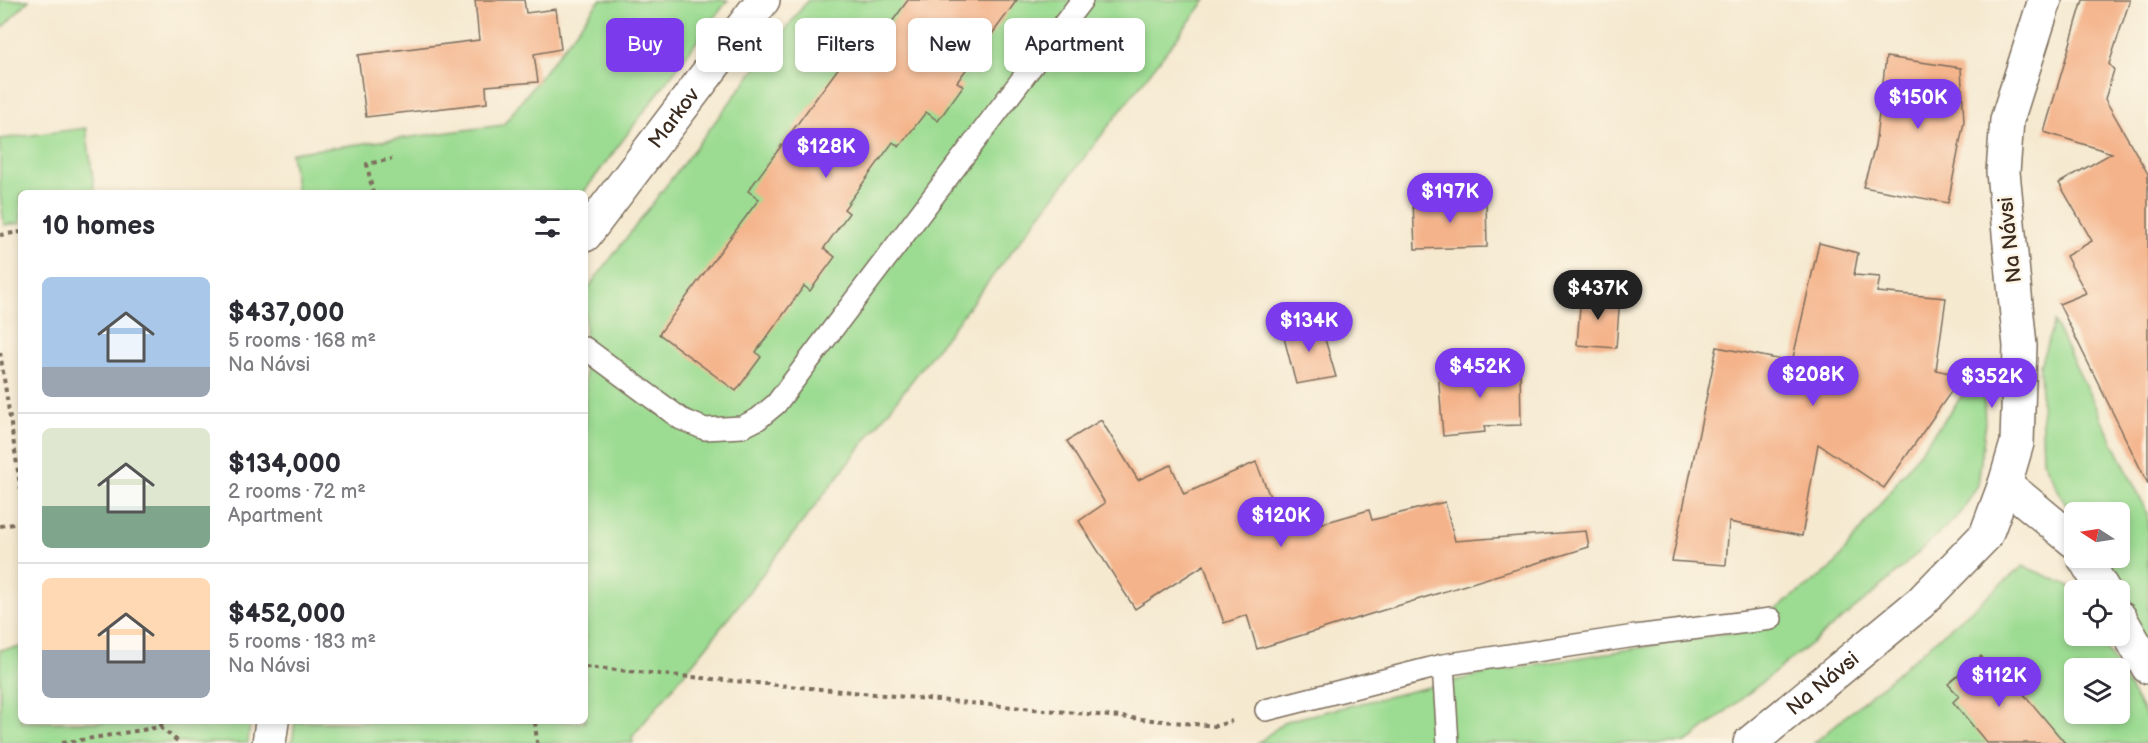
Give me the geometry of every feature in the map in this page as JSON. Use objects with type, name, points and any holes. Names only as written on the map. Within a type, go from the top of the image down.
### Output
[{"type":"street","name":"Markov","points":[[588,231],[763,0]]},
{"type":"street","name":"Na Návsi","points":[[1750,743],[1920,603],[1986,535],[2017,443],[2020,346],[2003,172],[2007,120],[2045,0]]},
{"type":"street","points":[[2005,484],[2064,534]]},
{"type":"street","points":[[2130,635],[2148,666]]},
{"type":"street","points":[[269,743],[272,724]]},
{"type":"lane","points":[[588,350],[681,419],[705,429],[742,427],[758,419],[776,405],[1082,0]]},
{"type":"lane","points":[[1266,710],[1443,665],[1635,636],[1771,619]]},
{"type":"lane","points":[[1443,665],[1448,743]]},
{"type":"path","points":[[372,190],[367,164],[392,159]]},
{"type":"path","points":[[0,235],[18,232]]},
{"type":"path","points":[[0,352],[18,471]]},
{"type":"path","points":[[0,526],[18,523]]},
{"type":"path","points":[[588,667],[1216,726],[1266,710]]},
{"type":"path","points":[[535,724],[537,743]]},
{"type":"path","points":[[62,743],[160,727],[180,743]]},
{"type":"green space","points":[[0,0],[29,0],[0,30]]},
{"type":"green space","points":[[600,0],[728,0],[714,18],[696,18],[696,43],[684,59],[684,18],[606,18],[606,72],[674,72],[585,190],[297,190],[291,153],[503,125]]},
{"type":"green space","points":[[808,0],[1206,0],[706,647],[632,737],[633,743],[292,743],[295,724],[588,724],[588,288],[753,72],[783,72],[783,33]]},
{"type":"green space","points":[[86,128],[95,190],[18,190],[18,223],[4,225],[0,194],[0,139]]},
{"type":"green space","points":[[2054,322],[2148,514],[2148,661],[2130,626],[2130,580],[2111,580],[2102,568],[2130,568],[2130,502],[2064,502],[2043,460],[2040,365]]},
{"type":"green space","points":[[1983,368],[1985,429],[1978,485],[1961,513],[1872,595],[1686,743],[1258,743],[1286,721],[1492,672],[1747,630],[1832,568]]},
{"type":"green space","points":[[2023,566],[2064,583],[2064,646],[2105,646],[2112,658],[2064,658],[2064,724],[2130,724],[2130,689],[2148,720],[2148,743],[1814,743]]},
{"type":"green space","points":[[18,647],[18,724],[250,724],[248,743],[0,743],[0,650]]},
{"type":"building","points":[[475,0],[524,0],[526,13],[556,9],[561,49],[534,54],[538,82],[486,86],[487,103],[366,117],[358,55],[479,40]]},
{"type":"building","points":[[908,0],[1017,0],[992,34],[992,18],[908,18],[908,72],[964,72],[957,82],[963,86],[938,121],[926,112],[899,147],[893,142],[844,209],[849,213],[824,248],[835,257],[810,291],[804,286],[756,352],[761,357],[736,391],[659,334],[759,199],[748,191],[836,72],[896,72],[895,18]]},
{"type":"building","points":[[2083,0],[2130,0],[2109,64],[2114,70],[2105,99],[2148,174],[2148,484],[2059,304],[2086,293],[2066,256],[2092,241],[2059,183],[2112,153],[2044,132]]},
{"type":"building","points":[[1886,57],[1961,68],[1964,122],[1948,203],[1863,187],[1875,146]]},
{"type":"building","points":[[1486,200],[1487,247],[1415,249],[1413,202]]},
{"type":"building","points":[[1819,243],[1858,253],[1854,275],[1880,277],[1877,292],[1946,298],[1936,370],[1962,376],[1884,488],[1818,444],[1802,536],[1729,522],[1726,565],[1672,561],[1717,347],[1792,362]]},
{"type":"building","points":[[1581,293],[1620,297],[1616,348],[1577,345]]},
{"type":"building","points":[[1320,322],[1336,377],[1296,384],[1282,330]]},
{"type":"building","points":[[1520,364],[1521,425],[1484,426],[1485,432],[1443,436],[1438,371]]},
{"type":"building","points":[[1101,420],[1138,480],[1171,465],[1184,494],[1256,462],[1285,534],[1369,510],[1372,520],[1445,502],[1455,541],[1586,531],[1589,547],[1257,649],[1247,615],[1224,623],[1204,565],[1135,609],[1079,521],[1105,503],[1067,441]]},
{"type":"building","points":[[1981,656],[1992,670],[1997,666],[2010,681],[2012,680],[2065,743],[1987,743],[1953,702],[1959,696],[1948,684]]}]
